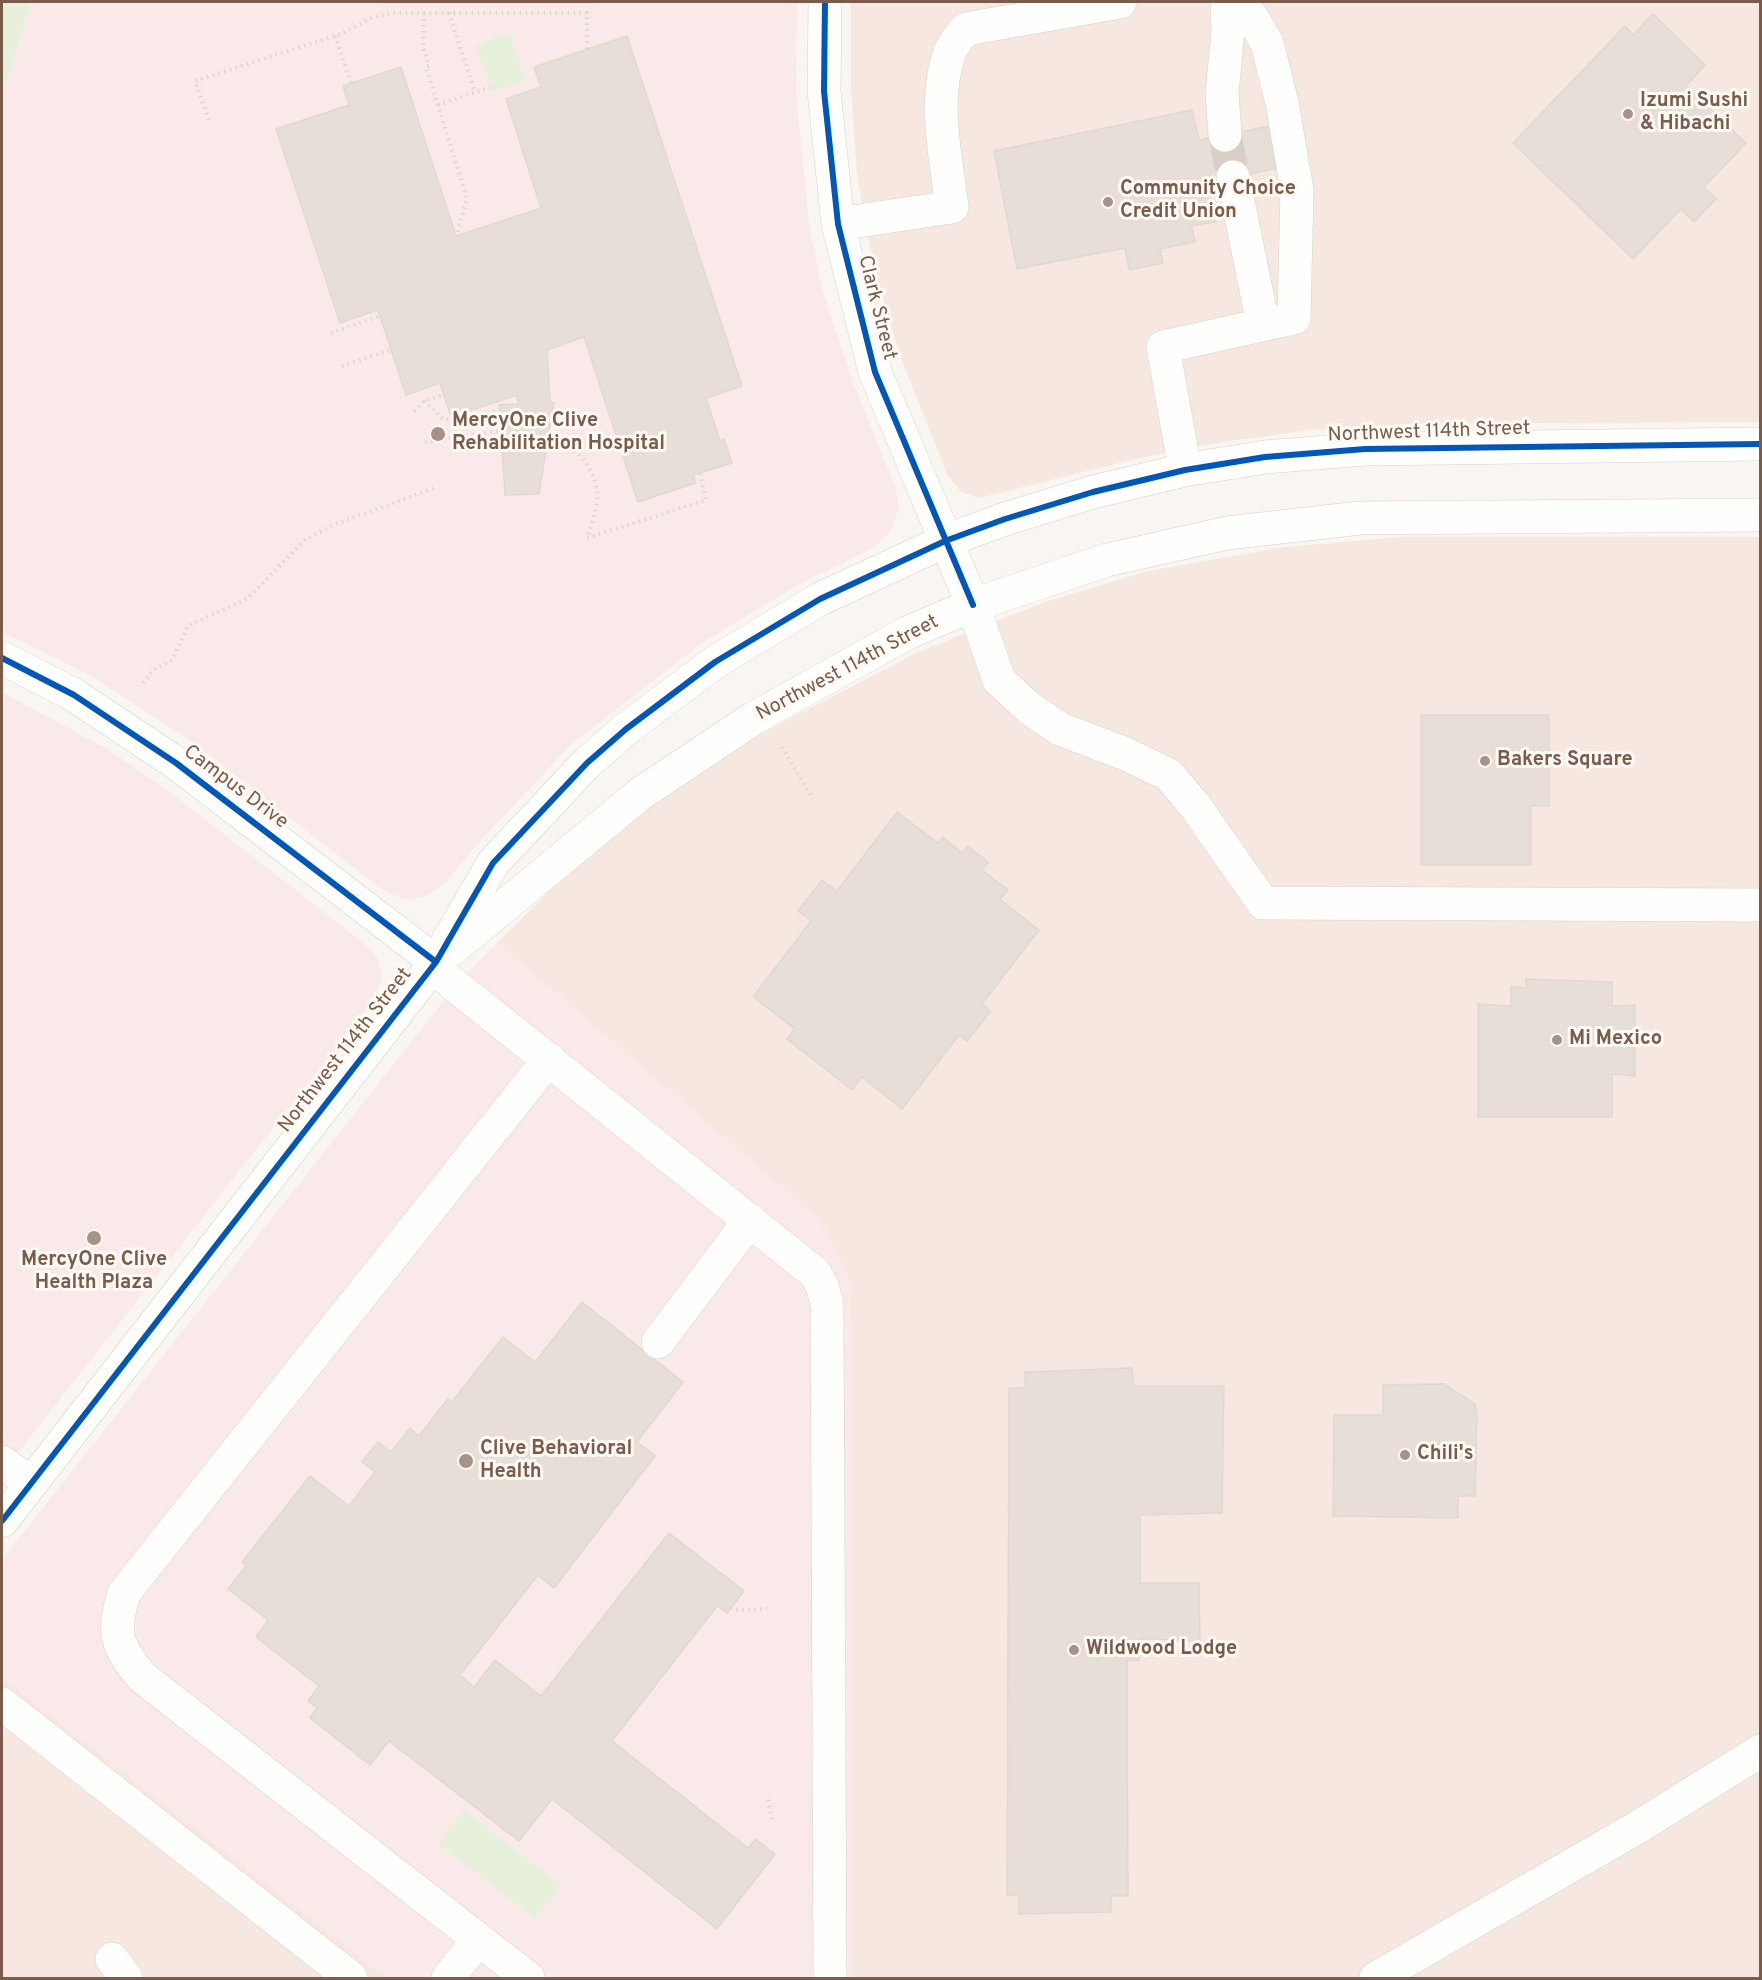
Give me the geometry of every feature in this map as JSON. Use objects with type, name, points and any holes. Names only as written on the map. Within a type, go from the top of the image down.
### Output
[{"type":"street","name":"Clark Street","points":[[825,2],[824,91],[838,224],[875,372],[973,605],[999,680],[1029,708],[1060,729],[1126,754],[1169,775],[1195,806],[1263,903],[1761,905]]},
{"type":"street","points":[[838,224],[951,207],[941,107],[943,75],[951,49],[966,29],[1120,2]]},
{"type":"street","points":[[1225,135],[1222,93],[1228,31],[1227,2]]},
{"type":"street","points":[[1185,470],[1163,347],[1294,318],[1297,190],[1282,103],[1267,43],[1251,16],[1233,2]]},
{"type":"street","points":[[1233,177],[1263,324]]},
{"type":"street","name":"Northwest 114th Street","points":[[2,1521],[434,965],[493,862],[587,763],[626,729],[715,662],[820,599],[945,541],[1005,519],[1093,492],[1185,470],[1265,457],[1365,449],[1761,444]]},
{"type":"street","name":"Northwest 114th Street","points":[[434,965],[640,794],[753,718],[907,633],[973,605],[1107,560],[1227,533],[1360,519],[1761,515]]},
{"type":"street","name":"Campus Drive","points":[[2,658],[74,695],[176,763],[434,965],[815,1273],[823,1288],[827,1305],[830,1978]]},
{"type":"street","points":[[528,1978],[142,1677],[128,1660],[119,1641],[117,1617],[124,1593],[549,1059]]},
{"type":"street","points":[[658,1342],[750,1221]]},
{"type":"street","points":[[2,1462],[31,1483]]},
{"type":"street","points":[[2,1704],[351,1978]]},
{"type":"street","points":[[1376,1978],[1638,1827],[1761,1751]]},
{"type":"street","points":[[448,1978],[478,1940]]},
{"type":"path","points":[[208,120],[195,81],[335,36],[373,17],[393,13],[587,13],[587,50]]},
{"type":"path","points":[[424,13],[423,47],[429,66],[426,67],[467,199],[456,236]]},
{"type":"path","points":[[448,13],[475,92]]},
{"type":"path","points":[[335,36],[351,83]]},
{"type":"path","points":[[438,105],[490,87]]},
{"type":"path","points":[[331,333],[380,316]]},
{"type":"path","points":[[342,366],[391,350]]},
{"type":"path","points":[[414,411],[424,401],[444,395]]},
{"type":"path","points":[[424,401],[443,419],[465,422],[499,410]]},
{"type":"path","points":[[425,442],[500,431]]},
{"type":"path","points":[[549,435],[575,450],[587,463],[595,479],[596,511],[587,538],[706,500],[700,473]]},
{"type":"path","points":[[143,683],[152,671],[172,660],[188,627],[248,598],[305,540],[333,525],[437,487]]},
{"type":"path","points":[[782,747],[813,799]]},
{"type":"path","points":[[731,1607],[736,1610],[767,1609]]},
{"type":"path","points":[[768,1800],[772,1820]]},
{"type":"shaded area","name":"MercyOne Clive Rehabilitation Hospital","points":[[31,2],[797,2],[796,92],[809,224],[822,289],[852,380],[895,487],[899,507],[892,529],[875,547],[799,584],[702,643],[573,743],[478,843],[446,882],[424,897],[405,899],[384,891],[193,742],[88,674],[2,632],[2,98]]},
{"type":"shaded area","points":[[851,2],[1760,2],[1760,422],[1404,424],[1311,430],[1223,442],[1139,458],[979,498],[961,492],[947,474],[902,361],[874,270],[857,173],[851,90]]},
{"type":"shaded area","points":[[1400,537],[1760,537],[1760,1978],[2,1978],[2,1560],[458,983],[557,883],[635,817],[740,745],[916,653],[1042,603],[1148,571],[1285,547]]},
{"type":"shaded area","name":"MercyOne Clive Health Plaza","points":[[2,692],[107,749],[162,786],[361,941],[377,957],[382,978],[372,1002],[2,1473]]},
{"type":"shaded area","name":"Clive Behavioral Health","points":[[498,943],[820,1220],[848,1273],[853,1363],[853,1978],[387,1978],[2,1678],[2,1560],[458,983]]},
{"type":"green space","points":[[2,2],[31,2],[2,98]]},
{"type":"green space","points":[[510,33],[525,81],[492,92],[475,45]]},
{"type":"green space","points":[[464,1810],[561,1885],[535,1919],[438,1844]]},
{"type":"building","name":"Izumi Sushi & Hibachi","points":[[1653,14],[1705,65],[1686,86],[1746,143],[1704,187],[1716,199],[1694,222],[1681,209],[1633,259],[1513,143],[1625,26],[1633,35]]},
{"type":"building","points":[[627,36],[742,386],[706,398],[720,441],[724,439],[732,463],[693,475],[696,483],[638,502],[584,337],[547,350],[550,403],[554,402],[539,494],[505,495],[499,405],[518,404],[517,395],[451,417],[440,383],[406,395],[378,310],[340,323],[276,129],[349,105],[343,86],[401,67],[456,236],[541,208],[506,99],[541,87],[534,67]]},
{"type":"building","name":"Community Choice Credit Union","points":[[1192,110],[1199,140],[1275,125],[1284,167],[1207,183],[1215,222],[1192,226],[1195,242],[1160,249],[1163,263],[1129,270],[1125,248],[1017,269],[994,151]]},
{"type":"building","name":"Bakers Square","points":[[1421,715],[1549,715],[1549,806],[1531,806],[1531,865],[1421,865]]},
{"type":"building","points":[[897,812],[938,843],[943,837],[962,853],[968,846],[988,862],[982,870],[1008,890],[1000,899],[1039,930],[982,1004],[991,1011],[967,1041],[959,1035],[902,1109],[862,1077],[852,1090],[787,1039],[795,1029],[753,997],[811,921],[798,911],[822,880],[837,891]]},
{"type":"building","name":"Mi Mexico","points":[[1526,979],[1612,982],[1612,1006],[1635,1005],[1635,1076],[1612,1074],[1612,1117],[1478,1117],[1478,1004],[1511,1006],[1511,986],[1526,988]]},
{"type":"building","points":[[582,1302],[683,1382],[637,1442],[655,1456],[554,1588],[538,1575],[460,1675],[474,1687],[495,1660],[541,1696],[669,1533],[744,1591],[727,1613],[717,1606],[612,1741],[748,1848],[755,1839],[775,1854],[717,1929],[552,1799],[519,1841],[389,1741],[370,1765],[310,1718],[317,1708],[308,1701],[319,1686],[256,1637],[268,1620],[228,1589],[246,1566],[242,1562],[310,1476],[349,1506],[375,1472],[362,1462],[378,1442],[391,1452],[410,1428],[419,1436],[448,1399],[452,1402],[503,1337],[535,1362]]},
{"type":"building","name":"Wildwood Lodge","points":[[1132,1368],[1134,1386],[1224,1386],[1222,1513],[1140,1515],[1140,1583],[1199,1583],[1200,1641],[1140,1639],[1139,1660],[1127,1661],[1128,1896],[1111,1896],[1111,1912],[1019,1914],[1019,1895],[1007,1895],[1009,1388],[1025,1388],[1025,1372]]},
{"type":"building","name":"Chili's","points":[[1444,1384],[1475,1404],[1477,1413],[1475,1496],[1458,1496],[1458,1518],[1333,1516],[1334,1415],[1383,1415],[1383,1385]]},
{"type":"tunnel","points":[[1225,135],[1233,177]]},
{"type":"cycle path","points":[[825,2],[824,91],[838,224],[875,372],[973,605]]},
{"type":"cycle path","points":[[2,1521],[436,962],[493,863],[587,763],[626,729],[715,662],[820,599],[945,541],[1005,519],[1093,492],[1185,470],[1265,457],[1365,449],[1760,444]]},
{"type":"cycle path","points":[[2,658],[74,695],[176,763],[436,962]]},
{"type":"place","name":"Izumi Sushi & Hibachi","points":[[1628,114]]},
{"type":"place","name":"Community Choice Credit Union","points":[[1108,202]]},
{"type":"place","name":"MercyOne Clive Rehabilitation Hospital","points":[[438,434]]},
{"type":"place","name":"Bakers Square","points":[[1485,761]]},
{"type":"place","name":"Mi Mexico","points":[[1557,1040]]},
{"type":"place","name":"MercyOne Clive Health Plaza","points":[[94,1238]]},
{"type":"place","name":"Chili's","points":[[1405,1455]]},
{"type":"place","name":"Clive Behavioral Health","points":[[466,1461]]},
{"type":"place","name":"Wildwood Lodge","points":[[1074,1650]]}]
